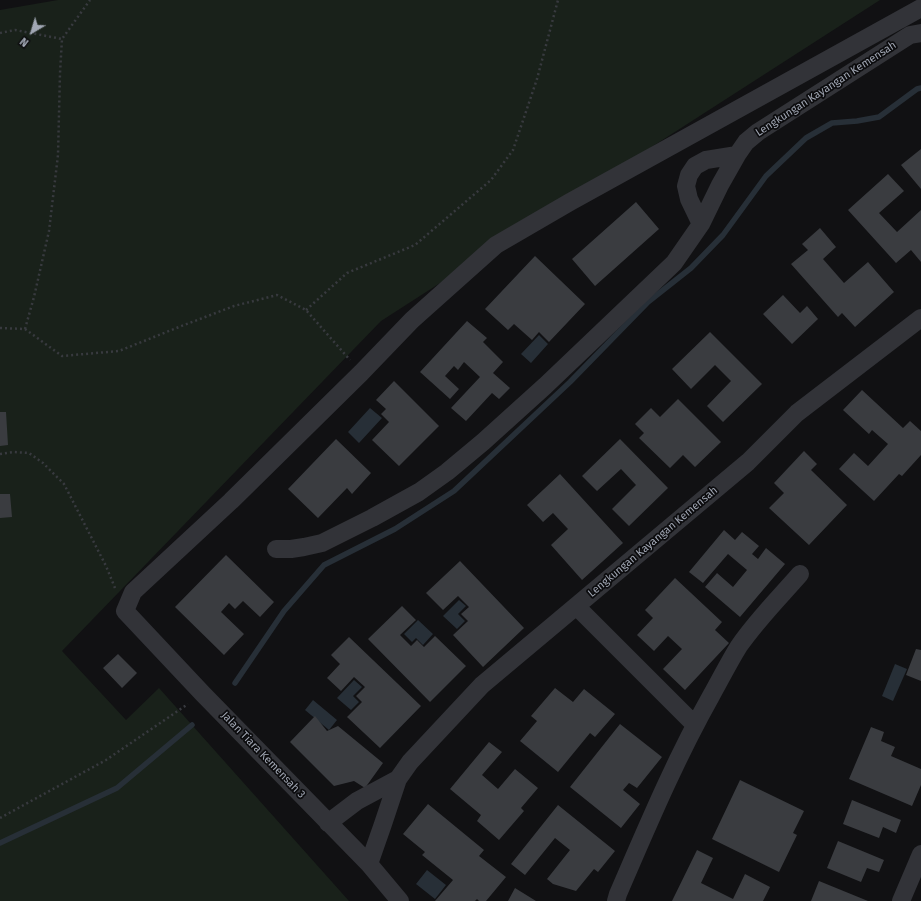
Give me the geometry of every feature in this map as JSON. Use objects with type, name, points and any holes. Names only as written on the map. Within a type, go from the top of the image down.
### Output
[{"type":"street","points":[[125,611],[133,592],[231,501],[361,373],[412,320],[496,245],[563,206],[921,8]]},
{"type":"street","name":"Lengkungan Kayangan Kemensah","points":[[276,549],[291,549],[322,543],[419,492],[447,472],[545,386],[674,263],[701,224],[720,185],[746,142],[758,132],[910,35],[921,33]]},
{"type":"street","points":[[701,224],[689,199],[686,186],[689,175],[695,166],[706,160],[737,155]]},
{"type":"street","name":"Lengkungan Kayangan Kemensah","points":[[369,864],[384,824],[398,779],[410,762],[482,685],[748,462],[797,413],[921,318]]},
{"type":"street","points":[[616,901],[653,812],[695,725],[739,646],[762,616],[800,574]]},
{"type":"street","points":[[576,606],[695,725]]},
{"type":"street","name":"Jalan Tiara Kemensah 3","points":[[125,611],[203,694],[369,864],[400,901]]},
{"type":"street","name":"Lengkungan Kayangan Kemensah","points":[[328,823],[357,801],[398,779]]},
{"type":"street","points":[[901,901],[921,854]]},
{"type":"path","points":[[25,329],[34,297],[50,223],[58,155],[62,39],[90,0]]},
{"type":"path","points":[[306,310],[348,273],[415,245],[491,180],[513,150],[537,79],[558,0]]},
{"type":"path","points":[[0,33],[15,30],[62,39]]},
{"type":"path","points":[[0,328],[25,329],[62,356],[118,351],[234,306],[277,295],[306,310],[361,373]]},
{"type":"path","points":[[0,454],[14,452],[29,453],[43,462],[64,484],[106,566],[125,611]]},
{"type":"path","points":[[0,818],[106,760],[203,694]]},
{"type":"shaded area","points":[[58,0],[880,0],[381,321],[62,651],[126,720],[159,688],[349,901],[0,901],[0,10]]},
{"type":"shaded area","points":[[539,335],[548,344],[531,363],[521,354]]},
{"type":"shaded area","points":[[370,408],[382,418],[359,443],[348,432]]},
{"type":"shaded area","points":[[459,600],[466,606],[458,614],[465,621],[457,629],[443,616]]},
{"type":"shaded area","points":[[418,620],[433,634],[423,645],[416,638],[412,642],[404,634]]},
{"type":"shaded area","points":[[895,664],[907,669],[893,701],[882,696]]},
{"type":"shaded area","points":[[354,680],[362,687],[353,696],[359,702],[351,710],[337,698]]},
{"type":"shaded area","points":[[313,700],[337,720],[329,730],[305,710]]},
{"type":"shaded area","points":[[427,870],[446,885],[435,899],[416,884]]},
{"type":"building","points":[[921,149],[921,189],[901,165]]},
{"type":"building","points":[[888,174],[904,191],[879,213],[897,232],[921,210],[921,262],[911,250],[896,263],[848,210]]},
{"type":"building","points":[[636,202],[659,229],[595,286],[572,259]]},
{"type":"building","points":[[820,228],[836,247],[823,259],[844,283],[868,262],[894,292],[855,327],[842,313],[838,317],[791,264],[808,250],[802,244]]},
{"type":"building","points":[[535,256],[585,304],[549,342],[539,332],[532,340],[514,324],[508,330],[485,309]]},
{"type":"building","points":[[783,295],[800,313],[807,306],[818,319],[792,344],[763,314]]},
{"type":"building","points":[[467,321],[487,338],[483,342],[503,362],[493,373],[510,388],[499,399],[492,393],[466,421],[451,408],[480,377],[464,362],[458,370],[454,366],[445,376],[459,389],[450,399],[420,372]]},
{"type":"building","points":[[710,332],[762,384],[723,422],[707,406],[731,381],[715,365],[691,389],[672,369]]},
{"type":"building","points":[[394,381],[439,426],[399,466],[372,440],[389,422],[381,414],[386,409],[376,400]]},
{"type":"building","points":[[862,390],[903,428],[910,421],[921,431],[921,455],[902,476],[899,474],[874,501],[839,469],[854,453],[868,466],[888,444],[872,430],[869,434],[843,410]]},
{"type":"building","points":[[678,399],[721,442],[695,467],[683,455],[670,468],[639,438],[644,433],[635,424],[651,408],[660,417]]},
{"type":"building","points":[[0,412],[6,412],[8,445],[0,446]]},
{"type":"building","points":[[336,439],[371,473],[352,494],[347,488],[318,518],[288,489]]},
{"type":"building","points":[[620,439],[668,488],[629,526],[612,509],[636,485],[621,469],[597,491],[582,476]]},
{"type":"building","points":[[804,451],[817,464],[811,470],[847,505],[809,545],[769,508],[784,493],[774,483]]},
{"type":"building","points":[[560,474],[623,543],[582,580],[551,545],[568,529],[553,513],[543,522],[527,505]]},
{"type":"building","points":[[0,494],[10,494],[12,517],[0,518]]},
{"type":"building","points":[[724,530],[735,540],[742,532],[759,546],[752,554],[758,559],[766,548],[785,564],[740,617],[705,587],[717,573],[733,587],[747,570],[728,554],[703,583],[689,572]]},
{"type":"building","points":[[226,555],[274,602],[260,617],[243,601],[235,609],[229,603],[221,612],[244,634],[224,655],[175,607]]},
{"type":"building","points":[[460,561],[524,628],[483,667],[453,635],[468,621],[461,614],[469,607],[458,596],[443,610],[426,593]]},
{"type":"building","points":[[675,578],[722,622],[715,630],[729,643],[685,690],[663,669],[682,649],[668,636],[654,651],[637,635],[653,618],[645,610]]},
{"type":"building","points":[[402,606],[416,620],[400,635],[411,646],[417,640],[424,647],[435,636],[466,666],[430,702],[368,639]]},
{"type":"building","points":[[349,637],[421,706],[380,748],[347,717],[362,702],[356,696],[365,687],[354,677],[341,691],[327,678],[340,664],[331,655]]},
{"type":"building","points":[[916,649],[921,650],[921,681],[906,675]]},
{"type":"building","points":[[118,654],[137,673],[122,688],[103,668]]},
{"type":"building","points":[[555,688],[573,702],[584,689],[615,714],[595,737],[590,733],[558,772],[520,741],[537,721],[531,716]]},
{"type":"building","points":[[315,716],[327,731],[338,726],[383,763],[365,788],[354,781],[334,786],[290,742]]},
{"type":"building","points":[[620,724],[662,757],[637,788],[629,783],[623,790],[640,804],[621,828],[570,787]]},
{"type":"building","points":[[871,727],[884,732],[881,741],[895,747],[891,756],[921,769],[921,785],[912,806],[849,779]]},
{"type":"building","points":[[489,742],[502,752],[482,775],[498,789],[515,769],[538,788],[521,808],[524,811],[499,840],[477,821],[481,815],[450,789]]},
{"type":"building","points":[[740,780],[804,811],[793,833],[797,835],[779,872],[712,839]]},
{"type":"building","points":[[852,800],[901,820],[896,833],[883,827],[879,838],[843,824]]},
{"type":"building","points":[[428,804],[484,850],[479,856],[506,877],[486,901],[479,901],[477,899],[475,901],[435,901],[453,880],[422,855],[425,852],[403,834]]},
{"type":"building","points":[[558,805],[615,851],[598,872],[594,869],[576,891],[553,884],[547,879],[570,850],[555,838],[525,875],[511,864]]},
{"type":"building","points":[[838,841],[884,860],[879,872],[867,868],[861,882],[827,868]]},
{"type":"building","points":[[697,850],[713,858],[701,883],[733,899],[745,874],[770,887],[763,901],[672,901]]},
{"type":"building","points":[[819,881],[868,901],[811,901]]},
{"type":"building","points":[[515,888],[536,901],[508,901]]},
{"type":"waterway","points":[[235,683],[284,611],[324,565],[395,529],[454,491],[570,382],[648,302],[691,268],[723,235],[766,176],[806,138],[832,123],[879,117],[917,89],[921,88]]},
{"type":"waterway","points":[[0,843],[117,788],[192,725]]}]
